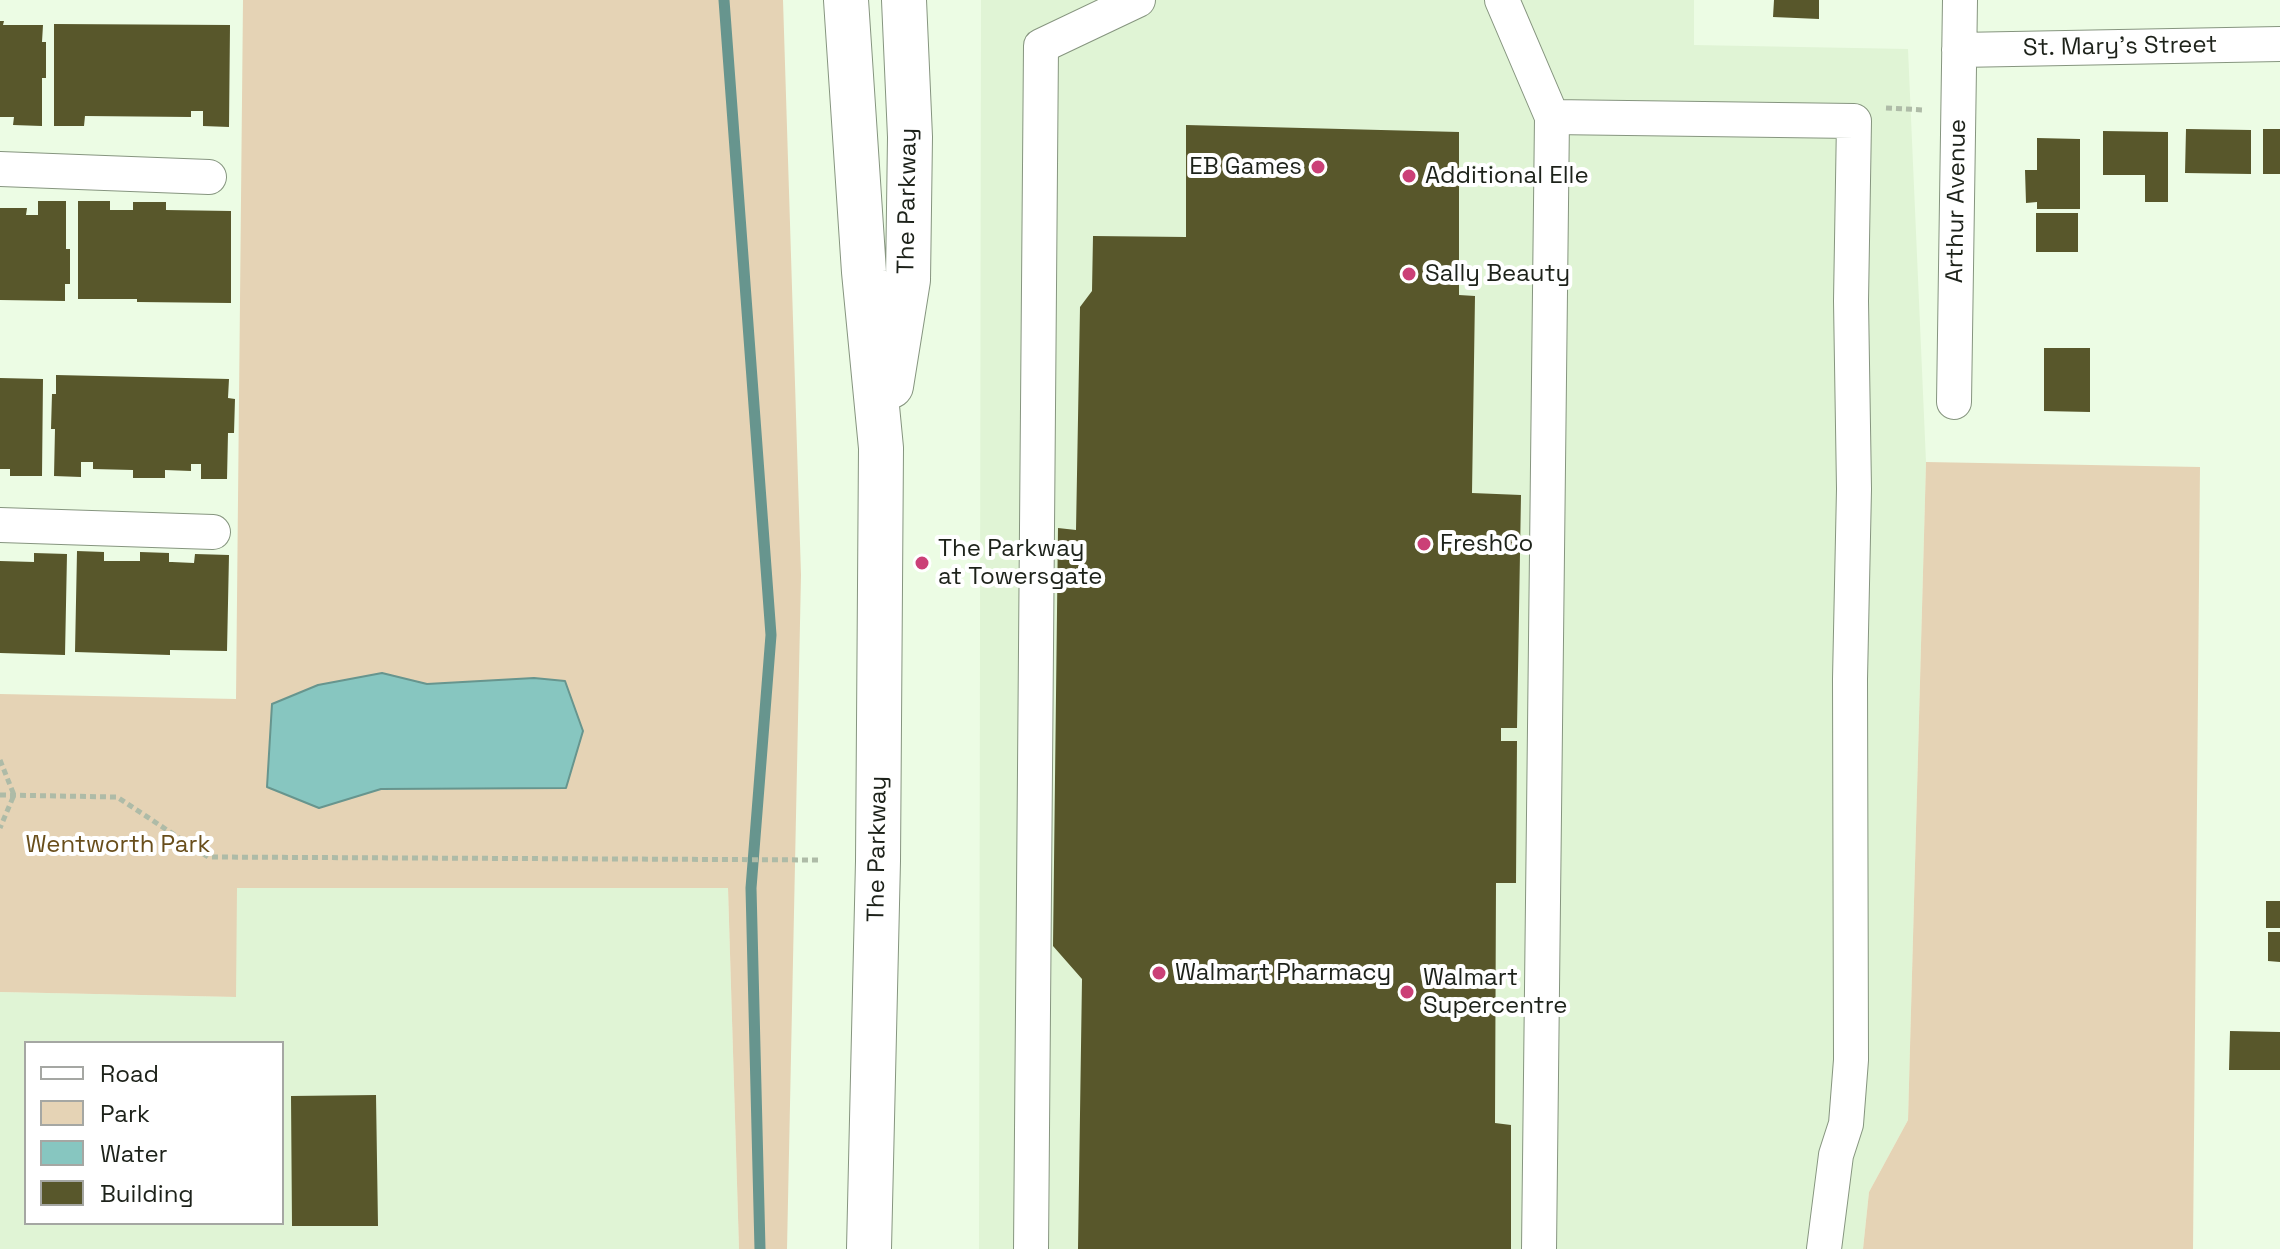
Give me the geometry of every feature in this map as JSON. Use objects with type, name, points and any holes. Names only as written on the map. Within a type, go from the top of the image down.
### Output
[{"type":"main road","name":"The Parkway","points":[[846,0],[864,272],[881,448],[878,861],[869,1249]]},
{"type":"main road","name":"The Parkway","points":[[881,448],[908,280],[910,137],[904,0]]},
{"type":"street","points":[[1031,1249],[1041,46],[1138,0]]},
{"type":"street","points":[[1502,0],[1552,117],[1539,1249]]},
{"type":"street","name":"Arthur Avenue","points":[[1954,402],[1960,0]]},
{"type":"street","name":"St. Mary's Street","points":[[1959,50],[2280,44]]},
{"type":"street","points":[[1552,117],[1854,121],[1851,301],[1854,489],[1850,679],[1851,1060],[1846,1124],[1836,1155],[1824,1249]]},
{"type":"street","points":[[0,169],[209,177]]},
{"type":"street","points":[[0,525],[213,532]]},
{"type":"path","points":[[1854,121],[1872,107],[1959,111]]},
{"type":"path","points":[[0,760],[14,795],[0,828]]},
{"type":"path","points":[[0,795],[117,797],[208,857],[821,860]]},
{"type":"shaded area","points":[[981,0],[1694,0],[1694,45],[1908,49],[1926,462],[1908,1120],[1869,1192],[1863,1249],[979,1249]]},
{"type":"shaded area","points":[[236,888],[728,888],[739,1249],[0,1249],[0,992],[236,997]]},
{"type":"green space","name":"Wentworth Park","points":[[243,0],[783,0],[801,575],[787,1249],[739,1249],[728,888],[237,888],[236,997],[0,992],[0,694],[236,699]]},
{"type":"green space","points":[[1926,462],[2200,467],[2193,1249],[1863,1249],[1869,1192],[1908,1120]]},
{"type":"water","points":[[382,673],[427,684],[534,678],[565,681],[583,731],[566,788],[381,789],[319,808],[267,787],[272,704],[318,685]]},
{"type":"building","points":[[1774,0],[1819,0],[1819,19],[1773,17]]},
{"type":"building","points":[[0,21],[4,21],[3,25],[43,25],[46,78],[42,78],[42,126],[13,125],[14,117],[0,117]]},
{"type":"building","points":[[54,24],[230,25],[229,127],[203,126],[203,111],[191,111],[191,117],[85,116],[84,126],[54,126]]},
{"type":"building","points":[[1186,125],[1459,132],[1459,295],[1475,296],[1472,493],[1521,495],[1517,728],[1501,728],[1501,741],[1517,741],[1516,883],[1496,883],[1495,1123],[1511,1125],[1511,1249],[1078,1249],[1082,979],[1053,946],[1058,528],[1076,530],[1080,307],[1092,291],[1093,236],[1186,237]]},
{"type":"building","points":[[2186,129],[2251,130],[2251,174],[2185,173]]},
{"type":"building","points":[[2263,129],[2280,129],[2280,174],[2263,174]]},
{"type":"building","points":[[2103,131],[2168,132],[2168,202],[2145,202],[2145,175],[2103,175]]},
{"type":"building","points":[[2037,138],[2080,139],[2080,209],[2037,209],[2037,202],[2026,203],[2025,170],[2037,170]]},
{"type":"building","points":[[38,201],[66,201],[70,284],[65,284],[65,301],[0,300],[0,208],[27,208],[26,215],[38,215]]},
{"type":"building","points":[[78,201],[110,201],[110,210],[133,210],[133,202],[166,202],[166,210],[231,211],[231,303],[78,299]]},
{"type":"building","points":[[2036,213],[2078,213],[2078,252],[2036,252]]},
{"type":"building","points":[[2044,348],[2090,348],[2090,412],[2044,411]]},
{"type":"building","points":[[56,375],[229,379],[228,398],[235,399],[234,433],[228,433],[227,479],[201,479],[201,464],[191,464],[191,471],[165,470],[165,478],[133,478],[133,470],[93,469],[93,462],[81,462],[81,477],[54,476],[55,429],[51,429]]},
{"type":"building","points":[[0,378],[43,379],[42,476],[10,476],[10,469],[0,469]]},
{"type":"building","points":[[77,551],[104,552],[104,561],[140,561],[140,552],[169,553],[169,562],[194,563],[195,554],[229,555],[227,651],[170,650],[170,655],[75,652]]},
{"type":"building","points":[[34,553],[67,554],[65,655],[0,653],[0,561],[34,562]]},
{"type":"building","points":[[2266,901],[2280,901],[2280,928],[2266,928]]},
{"type":"building","points":[[2268,932],[2280,932],[2280,962],[2268,961]]},
{"type":"building","points":[[2230,1031],[2280,1032],[2280,1070],[2229,1070]]},
{"type":"building","points":[[376,1095],[378,1226],[292,1226],[291,1096]]},
{"type":"waterway","points":[[724,0],[771,635],[751,888],[760,1249]]},
{"type":"place","name":"EB Games","points":[[1318,167]]},
{"type":"place","name":"Additional Elle","points":[[1409,176]]},
{"type":"place","name":"Sally Beauty","points":[[1409,274]]},
{"type":"place","name":"FreshCo","points":[[1424,544]]},
{"type":"place","name":"The Parkway at Towersgate","points":[[922,563]]},
{"type":"place","name":"Walmart Pharmacy","points":[[1159,973]]},
{"type":"place","name":"Walmart Supercentre","points":[[1407,992]]}]
